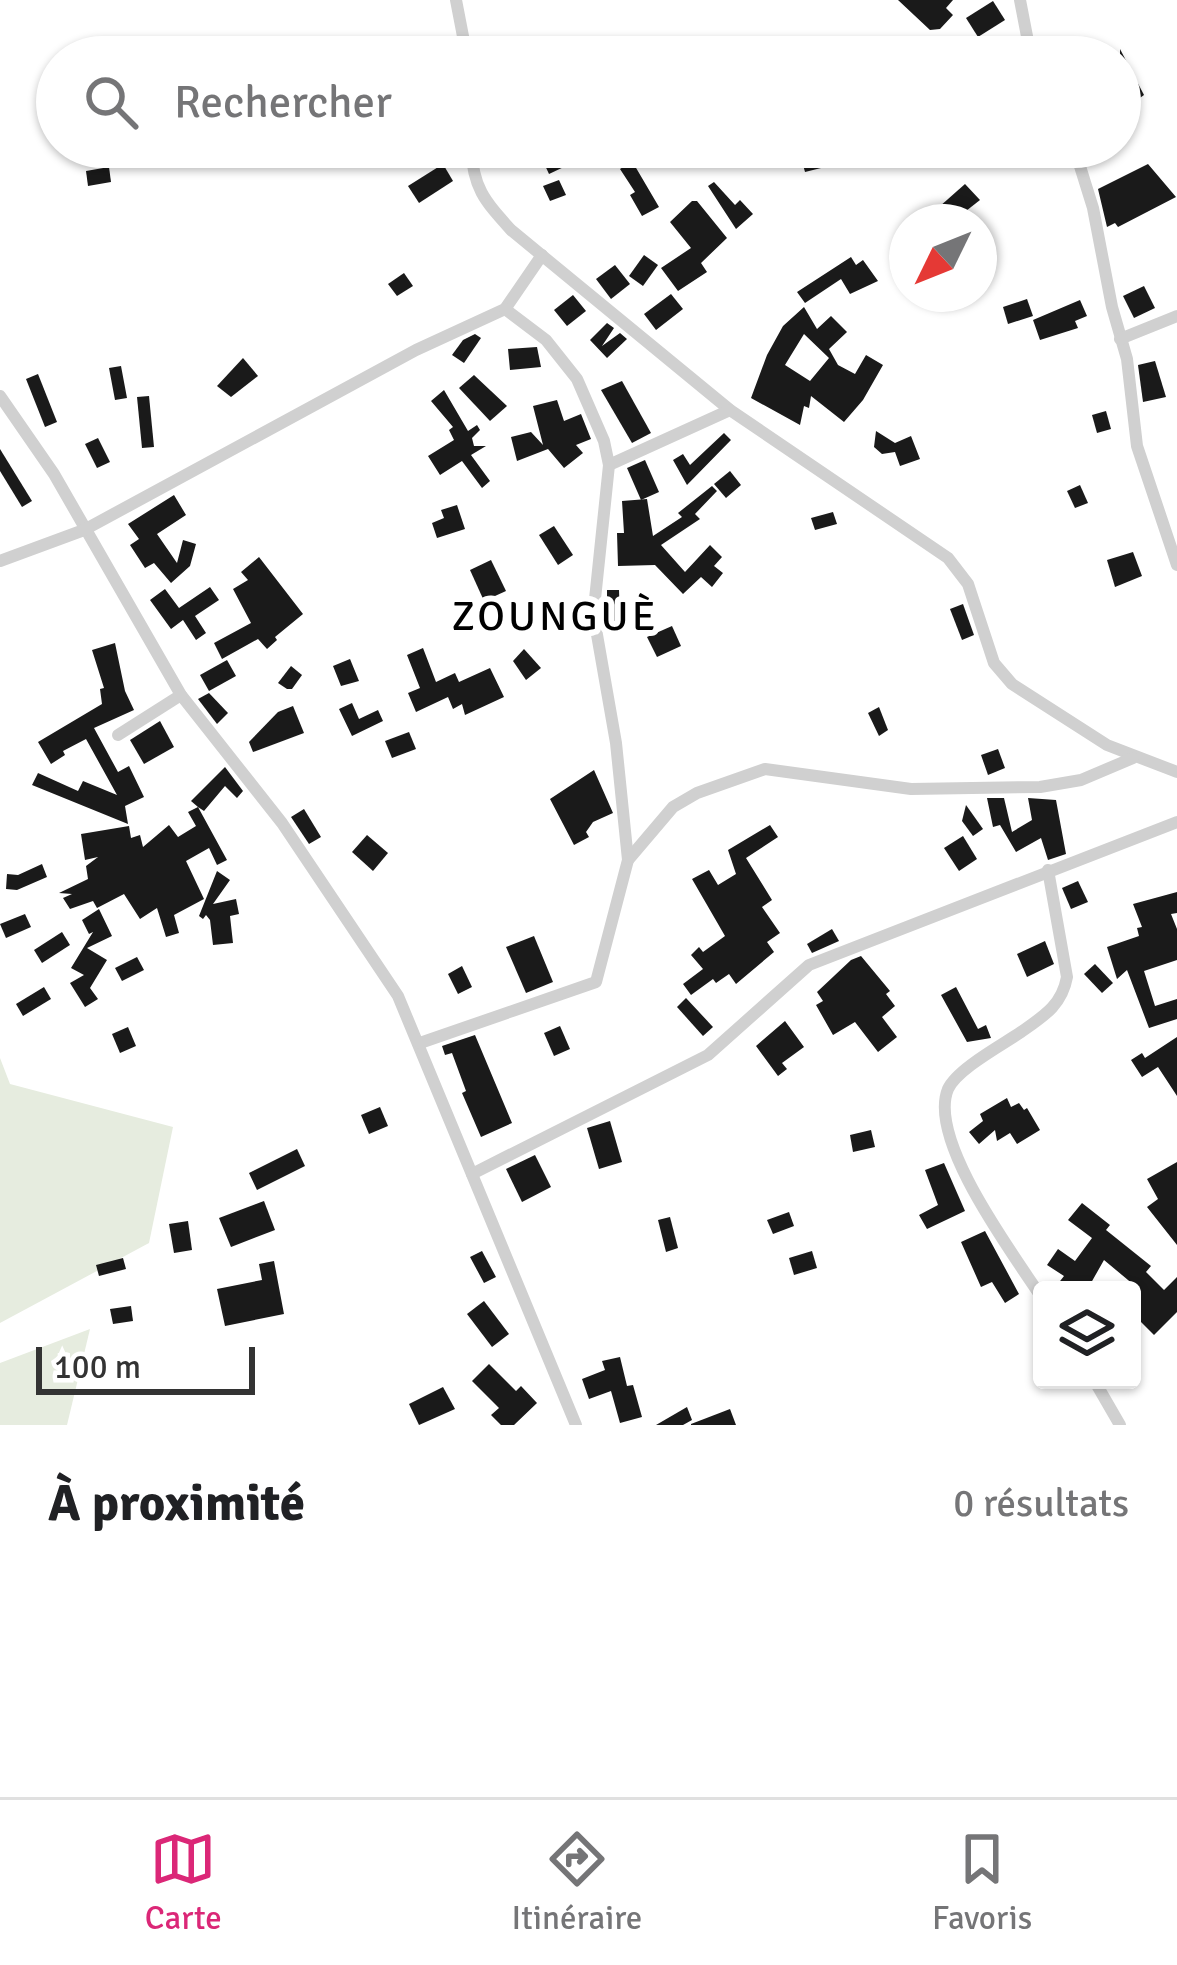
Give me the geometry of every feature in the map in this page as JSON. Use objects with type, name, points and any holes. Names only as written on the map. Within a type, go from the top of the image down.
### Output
[{"type":"street","points":[[456,0],[463,36]]},
{"type":"street","points":[[1020,0],[1027,36]]},
{"type":"street","points":[[472,168],[484,200],[511,230],[730,410],[948,558],[968,584],[994,663],[1003,675],[1035,702],[1132,758],[1177,772]]},
{"type":"street","points":[[1080,168],[1093,208],[1134,405],[1137,446],[1177,565]]},
{"type":"street","points":[[0,561],[85,530],[416,350],[505,309],[542,255]]},
{"type":"street","points":[[420,1043],[596,982],[628,860],[616,743],[596,629],[609,464],[592,411],[566,362],[536,331],[505,309]]},
{"type":"street","points":[[1120,339],[1177,316]]},
{"type":"street","points":[[0,396],[33,440],[182,695],[282,823],[398,996],[576,1425]]},
{"type":"street","points":[[609,464],[730,410]]},
{"type":"street","points":[[118,736],[182,695]]},
{"type":"street","points":[[628,860],[673,807],[697,793],[765,769],[911,789],[1040,788],[1081,780],[1132,758]]},
{"type":"street","points":[[472,1174],[708,1055],[809,965],[1177,822]]},
{"type":"street","points":[[1033,1285],[993,1227],[951,1138],[944,1110],[955,1078],[1049,1012],[1064,992],[1067,976],[1048,870]]},
{"type":"street","points":[[1099,1389],[1120,1425]]},
{"type":"shaded area","points":[[0,1058],[10,1084],[173,1127],[149,1243],[0,1323]]},
{"type":"shaded area","points":[[90,1329],[67,1425],[0,1425],[0,1363]]},
{"type":"building","points":[[898,0],[953,0],[946,8],[953,15],[940,29],[930,30]]},
{"type":"building","points":[[993,1],[1005,20],[977,36],[966,18]]},
{"type":"building","points":[[1148,164],[1176,197],[1118,227],[1115,223],[1107,227],[1098,189]]},
{"type":"building","points":[[109,168],[111,182],[88,186],[86,171]]},
{"type":"building","points":[[437,168],[445,168],[453,181],[419,203],[408,186]]},
{"type":"building","points":[[636,168],[659,207],[642,216],[630,195],[635,192],[620,169]]},
{"type":"building","points":[[559,180],[566,195],[550,201],[543,186]]},
{"type":"building","points":[[714,182],[735,205],[740,200],[753,214],[736,229],[708,186]]},
{"type":"building","points":[[965,184],[980,200],[975,204],[942,204]]},
{"type":"building","points":[[697,201],[727,238],[701,263],[707,272],[678,291],[661,268],[691,248],[670,222]]},
{"type":"building","points":[[644,255],[658,265],[643,286],[629,276]]},
{"type":"building","points":[[851,257],[856,265],[863,260],[878,281],[850,294],[841,279],[805,303],[797,292]]},
{"type":"building","points":[[615,265],[630,284],[611,299],[596,279]]},
{"type":"building","points":[[404,273],[413,286],[397,296],[388,284]]},
{"type":"building","points":[[1144,286],[1155,308],[1134,318],[1123,296]]},
{"type":"building","points":[[671,294],[683,309],[656,330],[644,314]]},
{"type":"building","points":[[573,295],[586,311],[567,326],[554,310]]},
{"type":"building","points":[[1027,299],[1033,316],[1008,324],[1003,307]]},
{"type":"building","points":[[1080,300],[1087,316],[1075,321],[1078,328],[1040,340],[1033,320]]},
{"type":"building","points":[[804,307],[817,329],[831,316],[847,332],[829,349],[838,365],[855,374],[866,355],[883,365],[844,422],[811,396],[800,425],[751,398],[783,326]],"holes":[[[804,334],[829,358],[810,381],[785,365]]]},
{"type":"building","points":[[607,323],[614,328],[602,346],[620,333],[627,339],[607,358],[590,340]]},
{"type":"building","points":[[475,334],[481,338],[464,363],[452,355],[463,340]]},
{"type":"building","points":[[537,347],[541,367],[510,370],[508,349]]},
{"type":"building","points":[[243,358],[258,376],[231,397],[217,386]]},
{"type":"building","points":[[1155,361],[1166,397],[1143,402],[1138,365]]},
{"type":"building","points":[[121,366],[127,398],[115,400],[109,368]]},
{"type":"building","points":[[38,374],[57,422],[45,427],[26,379]]},
{"type":"building","points":[[474,375],[507,406],[490,421],[459,388]]},
{"type":"building","points":[[622,381],[651,433],[632,443],[601,390]]},
{"type":"building","points":[[444,390],[468,431],[477,425],[480,430],[472,438],[474,446],[486,446],[471,455],[490,481],[482,488],[462,461],[440,475],[428,456],[454,440],[449,430],[453,427],[431,401]]},
{"type":"building","points":[[149,396],[154,447],[142,448],[137,397]]},
{"type":"building","points":[[557,400],[564,421],[581,414],[591,439],[576,445],[583,453],[564,468],[548,449],[517,461],[511,437],[531,432],[543,445],[533,406]]},
{"type":"building","points":[[1106,411],[1111,429],[1097,433],[1092,415]]},
{"type":"building","points":[[876,431],[895,443],[911,436],[920,459],[900,466],[895,452],[882,454],[874,447]]},
{"type":"building","points":[[724,433],[731,440],[687,485],[673,460],[683,454],[690,465]]},
{"type":"building","points":[[98,438],[110,462],[97,468],[85,444]]},
{"type":"building","points":[[0,449],[32,501],[22,507],[0,471]]},
{"type":"building","points":[[645,460],[659,492],[641,500],[627,468]]},
{"type":"building","points":[[730,471],[741,485],[726,498],[714,484]]},
{"type":"building","points":[[1080,485],[1088,503],[1075,508],[1067,491]]},
{"type":"building","points":[[712,486],[717,491],[695,514],[700,519],[661,545],[685,572],[710,545],[722,557],[714,566],[723,573],[712,587],[701,577],[683,594],[655,565],[618,566],[617,533],[624,533],[622,501],[647,499],[653,536],[682,517],[678,513]]},
{"type":"building","points":[[174,495],[186,515],[157,534],[177,563],[183,540],[196,544],[190,566],[171,583],[154,563],[145,568],[130,545],[139,539],[128,524]]},
{"type":"building","points":[[457,505],[465,529],[437,538],[432,523],[444,518],[441,510]]},
{"type":"building","points":[[833,512],[837,524],[815,530],[811,518]]},
{"type":"building","points":[[554,526],[573,555],[558,565],[539,535]]},
{"type":"building","points":[[1133,552],[1142,576],[1115,587],[1107,560]]},
{"type":"building","points":[[259,557],[303,614],[267,649],[258,639],[222,659],[214,643],[251,623],[233,589],[248,580],[241,572]]},
{"type":"building","points":[[491,560],[506,591],[484,601],[470,570]]},
{"type":"building","points":[[210,587],[219,600],[195,616],[206,633],[196,640],[183,620],[171,629],[150,600],[165,589],[179,608]]},
{"type":"building","points":[[607,590],[619,590],[620,622],[607,632]]},
{"type":"building","points":[[963,604],[974,635],[962,640],[950,609]]},
{"type":"building","points":[[672,626],[681,646],[657,657],[647,637]]},
{"type":"building","points":[[115,643],[134,710],[94,728],[118,772],[129,766],[144,797],[125,806],[128,824],[32,785],[38,773],[78,791],[83,781],[117,795],[86,739],[63,751],[65,755],[51,764],[38,742],[102,704],[100,689],[104,688],[92,650]]},
{"type":"building","points":[[423,648],[436,682],[455,673],[459,682],[490,668],[504,697],[465,715],[462,704],[453,709],[448,697],[416,712],[408,693],[420,688],[407,655]]},
{"type":"building","points":[[524,649],[541,668],[526,680],[513,661]]},
{"type":"building","points":[[350,659],[359,681],[341,686],[333,666]]},
{"type":"building","points":[[227,660],[236,676],[209,691],[200,675]]},
{"type":"building","points":[[291,666],[302,675],[287,689],[278,683]]},
{"type":"building","points":[[209,693],[228,713],[217,724],[198,699]]},
{"type":"building","points":[[352,703],[359,719],[378,710],[383,721],[352,736],[339,709]]},
{"type":"building","points":[[293,706],[304,733],[253,752],[249,742],[278,712]]},
{"type":"building","points":[[879,707],[888,730],[879,736],[868,713]]},
{"type":"building","points":[[160,721],[174,747],[144,764],[130,740]]},
{"type":"building","points":[[409,732],[416,749],[392,758],[385,741]]},
{"type":"building","points":[[998,749],[1005,768],[988,775],[981,755]]},
{"type":"building","points":[[225,767],[243,791],[237,798],[225,786],[204,811],[191,801]]},
{"type":"building","points":[[594,770],[613,813],[593,822],[586,832],[589,837],[574,845],[550,799]]},
{"type":"building","points":[[987,798],[1004,798],[1012,832],[1032,820],[1028,798],[1056,800],[1066,854],[1048,860],[1041,838],[1016,852],[1000,825],[993,827]]},
{"type":"building","points":[[966,805],[983,829],[973,836],[962,821]]},
{"type":"building","points":[[198,807],[227,860],[217,865],[209,848],[186,861],[204,899],[174,915],[179,933],[166,937],[157,908],[140,919],[124,894],[97,908],[93,901],[70,909],[63,898],[72,894],[59,893],[88,879],[86,866],[98,857],[85,860],[81,834],[129,826],[131,838],[140,835],[143,847],[169,825],[178,837],[196,826],[188,812]]},
{"type":"building","points":[[304,809],[321,837],[309,844],[291,817]]},
{"type":"building","points":[[770,825],[778,837],[746,858],[772,900],[762,907],[780,933],[767,942],[774,952],[736,984],[729,974],[691,995],[683,984],[703,969],[691,955],[725,936],[692,879],[709,870],[718,885],[736,874],[728,850]]},
{"type":"building","points":[[367,835],[388,853],[373,871],[352,852]]},
{"type":"building","points":[[963,836],[977,859],[959,871],[944,848]]},
{"type":"building","points":[[42,864],[47,877],[17,890],[6,889],[7,874],[18,875]]},
{"type":"building","points":[[217,871],[230,880],[213,904],[236,899],[239,914],[230,916],[233,943],[213,945],[210,920],[199,916]]},
{"type":"building","points":[[1078,881],[1088,902],[1071,909],[1062,888]]},
{"type":"building","points":[[1177,892],[1177,913],[1171,914],[1177,929],[1177,960],[1144,971],[1155,1006],[1177,999],[1177,1019],[1149,1028],[1127,970],[1117,979],[1107,947],[1139,936],[1137,928],[1142,927],[1133,904]]},
{"type":"building","points":[[99,909],[112,936],[87,948],[107,960],[90,988],[98,999],[85,1007],[70,983],[84,975],[71,968],[93,932],[89,934],[82,920]]},
{"type":"building","points":[[25,914],[31,927],[6,938],[0,924]]},
{"type":"building","points":[[832,929],[839,941],[812,953],[807,944]]},
{"type":"building","points":[[62,932],[70,945],[42,963],[34,950]]},
{"type":"building","points":[[534,936],[553,982],[526,993],[506,947]]},
{"type":"building","points":[[1045,941],[1054,964],[1027,977],[1017,954]]},
{"type":"building","points":[[861,956],[890,991],[886,994],[895,1006],[882,1017],[897,1037],[878,1052],[855,1022],[833,1035],[816,1005],[823,1001],[817,992]]},
{"type":"building","points":[[137,957],[144,970],[122,981],[115,968]]},
{"type":"building","points":[[1095,964],[1113,983],[1102,993],[1084,974]]},
{"type":"building","points":[[462,966],[472,987],[458,994],[448,974]]},
{"type":"building","points":[[44,987],[51,999],[23,1016],[16,1004]]},
{"type":"building","points":[[956,987],[978,1029],[986,1025],[991,1038],[967,1042],[941,995]]},
{"type":"building","points":[[686,998],[713,1027],[703,1036],[677,1007]]},
{"type":"building","points":[[785,1021],[804,1047],[782,1063],[787,1069],[778,1076],[756,1046]]},
{"type":"building","points":[[560,1026],[570,1049],[554,1056],[544,1033]]},
{"type":"building","points":[[128,1027],[136,1046],[120,1053],[112,1034]]},
{"type":"building","points":[[475,1035],[512,1123],[481,1137],[462,1093],[466,1091],[452,1053],[445,1055],[442,1046]]},
{"type":"building","points":[[1177,1037],[1177,1096],[1158,1067],[1142,1077],[1131,1060],[1142,1053],[1145,1058]]},
{"type":"building","points":[[1007,1098],[1011,1107],[1019,1103],[1027,1108],[1040,1130],[1017,1144],[1010,1133],[997,1141],[995,1130],[979,1144],[969,1132],[983,1121],[980,1114]]},
{"type":"building","points":[[380,1107],[388,1126],[369,1134],[361,1115]]},
{"type":"building","points":[[610,1121],[622,1162],[599,1169],[587,1128]]},
{"type":"building","points":[[871,1130],[875,1147],[853,1152],[850,1135]]},
{"type":"building","points":[[297,1149],[305,1166],[257,1190],[249,1173]]},
{"type":"building","points":[[535,1155],[551,1187],[522,1202],[506,1169]]},
{"type":"building","points":[[1177,1162],[1177,1245],[1147,1207],[1158,1199],[1147,1179]]},
{"type":"building","points":[[944,1163],[965,1211],[927,1229],[919,1215],[938,1205],[925,1170]]},
{"type":"building","points":[[264,1201],[275,1230],[231,1247],[219,1218]]},
{"type":"building","points":[[1082,1203],[1110,1225],[1106,1230],[1151,1266],[1146,1272],[1164,1290],[1177,1277],[1177,1312],[1154,1335],[1141,1322],[1141,1281],[1129,1281],[1104,1260],[1092,1281],[1060,1281],[1064,1276],[1047,1265],[1058,1249],[1075,1261],[1092,1238],[1068,1220]]},
{"type":"building","points":[[789,1212],[794,1226],[773,1234],[767,1220]]},
{"type":"building","points":[[670,1217],[678,1248],[666,1252],[658,1220]]},
{"type":"building","points":[[188,1221],[192,1250],[174,1253],[169,1224]]},
{"type":"building","points":[[985,1231],[1019,1294],[1005,1303],[992,1282],[981,1287],[961,1242]]},
{"type":"building","points":[[482,1251],[496,1277],[484,1283],[470,1257]]},
{"type":"building","points":[[812,1251],[817,1268],[794,1275],[789,1258]]},
{"type":"building","points":[[123,1258],[126,1269],[99,1276],[96,1265]]},
{"type":"building","points":[[274,1261],[284,1314],[225,1326],[217,1289],[262,1280],[259,1264]]},
{"type":"building","points":[[484,1301],[509,1334],[492,1347],[467,1314]]},
{"type":"building","points":[[131,1306],[133,1321],[113,1324],[110,1309]]},
{"type":"building","points":[[620,1357],[642,1417],[620,1423],[611,1391],[589,1399],[582,1379],[605,1370],[602,1361]]},
{"type":"building","points":[[489,1364],[516,1391],[521,1386],[537,1403],[514,1425],[501,1425],[491,1415],[499,1408],[472,1381]]},
{"type":"building","points":[[443,1387],[455,1409],[419,1425],[409,1404]]},
{"type":"building","points":[[687,1407],[692,1420],[683,1425],[656,1425]]},
{"type":"building","points":[[730,1409],[736,1425],[691,1425],[691,1424]]},
{"type":"district","name":"ZOUNGUÈ","points":[[555,616]]}]
